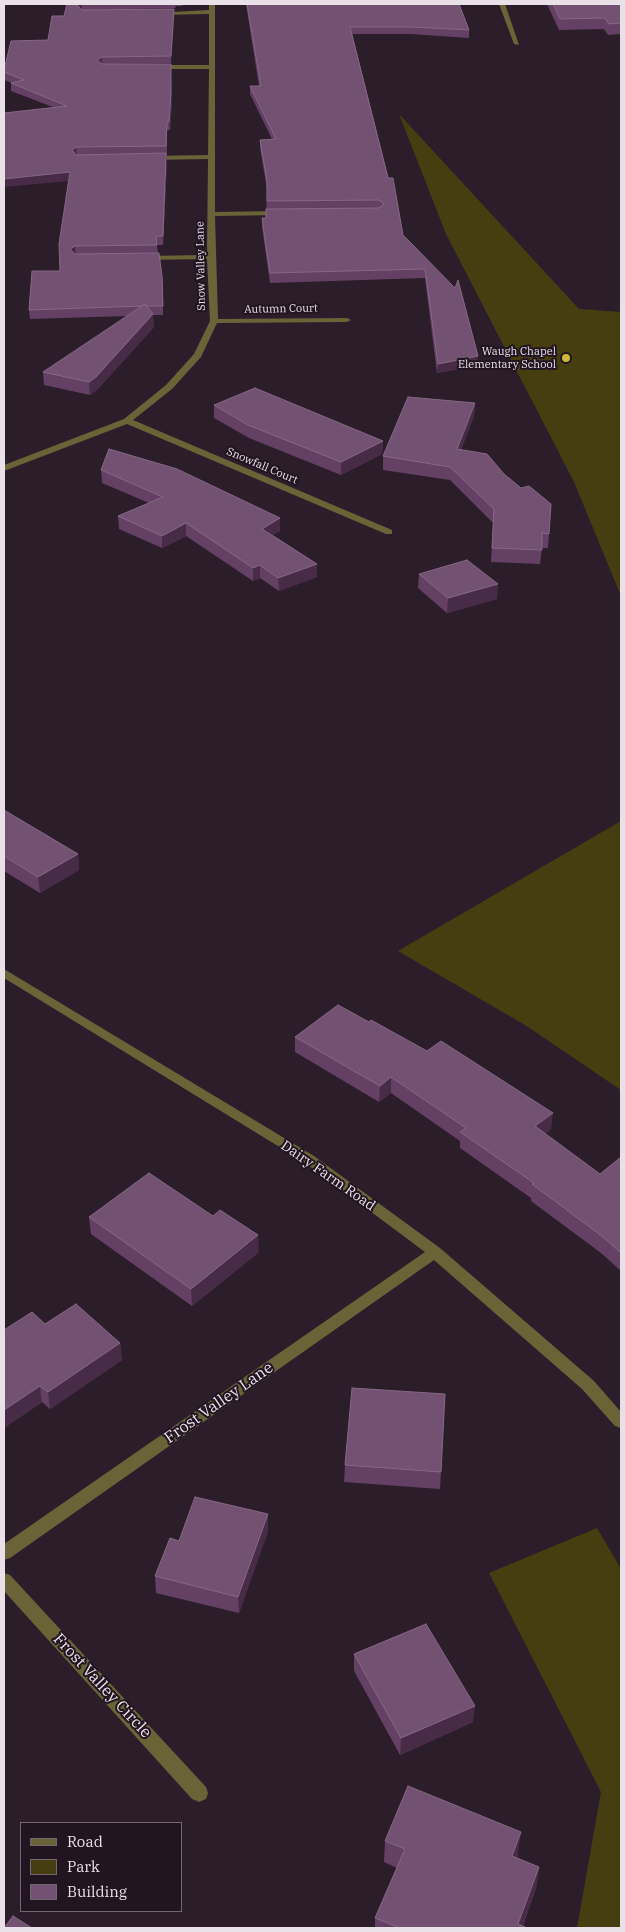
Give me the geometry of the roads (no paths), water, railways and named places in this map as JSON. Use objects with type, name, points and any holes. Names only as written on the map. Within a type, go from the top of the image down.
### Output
[{"type":"street","name":"Snow Valley Lane","points":[[4,468],[127,421],[169,387],[198,354],[214,321],[211,257],[212,4]]},
{"type":"street","points":[[502,4],[517,44]]},
{"type":"street","points":[[151,13],[211,12]]},
{"type":"street","points":[[148,68],[212,67]]},
{"type":"street","points":[[144,158],[211,157]]},
{"type":"street","points":[[212,214],[290,213]]},
{"type":"street","points":[[134,258],[211,257]]},
{"type":"street","name":"Autumn Court","points":[[214,321],[347,320]]},
{"type":"street","name":"Snowfall Court","points":[[127,421],[389,532]]},
{"type":"street","name":"Dairy Farm Road","points":[[4,973],[309,1159],[435,1252],[588,1385],[621,1422]]},
{"type":"street","name":"Frost Valley Lane","points":[[4,1553],[435,1252]]},
{"type":"street","name":"Frost Valley Circle","points":[[4,1580],[199,1793]]},
{"type":"place","name":"Waugh Chapel Elementary School","points":[[566,358]]}]
